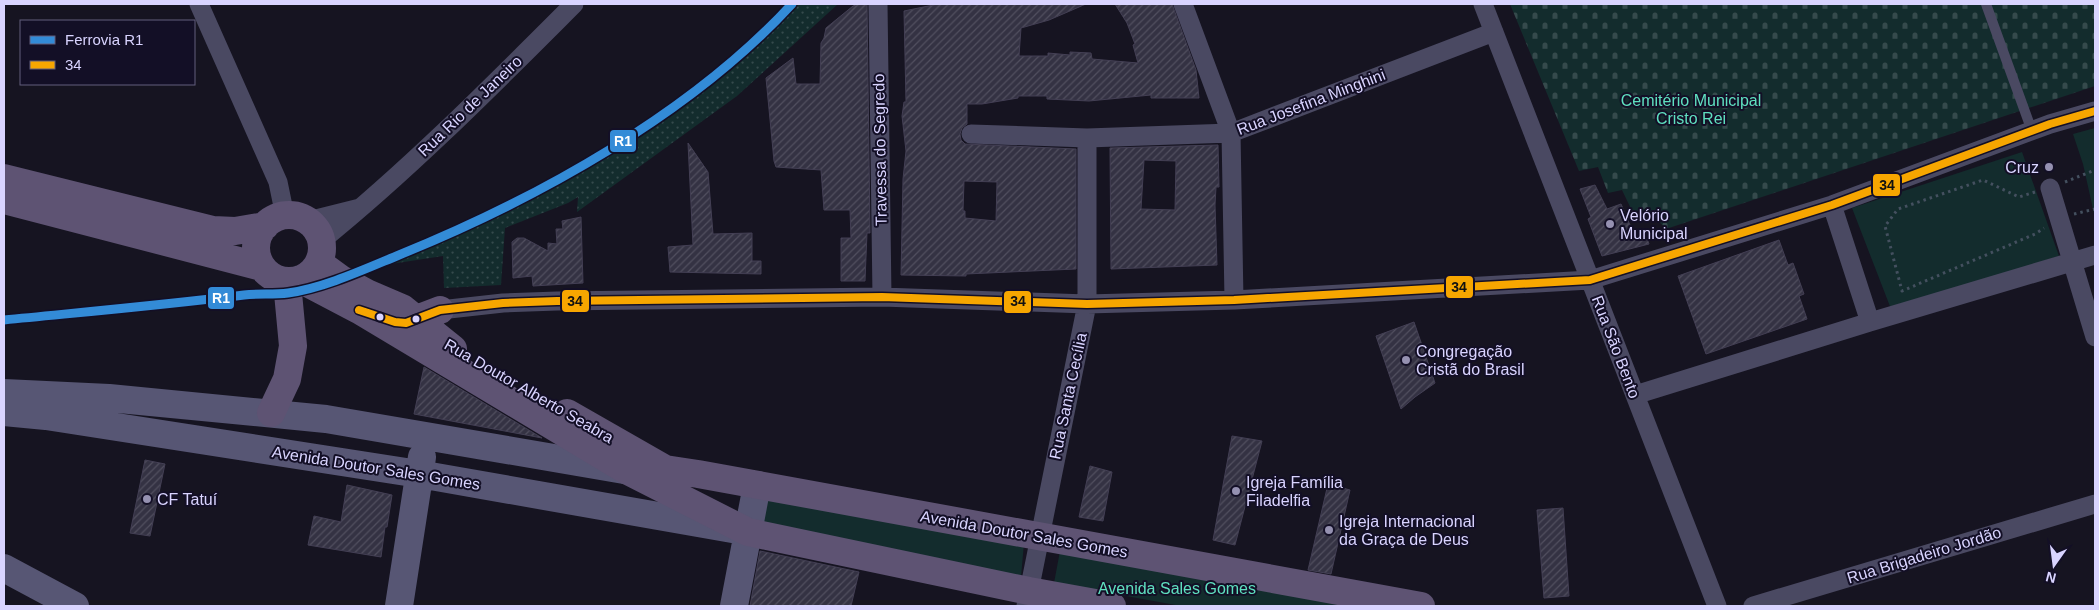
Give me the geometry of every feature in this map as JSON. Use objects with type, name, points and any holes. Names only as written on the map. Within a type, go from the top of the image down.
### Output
[{"type":"main road","points":[[4,178],[213,230],[235,230],[292,249]]},
{"type":"main road","points":[[4,200],[292,249]]},
{"type":"main road","points":[[271,414],[287,379],[293,346],[288,293],[292,249]]},
{"type":"main road","name":"Rua Doutor Alberto Seabra","points":[[292,249],[359,310],[626,470]]},
{"type":"main road","name":"Rua Doutor Alberto Seabra","points":[[292,249],[367,293],[402,308],[428,315],[449,346],[665,469]]},
{"type":"main road","points":[[359,310],[406,324],[428,315]]},
{"type":"main road","name":"Avenida Doutor Sales Gomes","points":[[4,393],[109,398],[326,419],[626,470],[665,469],[1421,606]]},
{"type":"main road","name":"Avenida Doutor Sales Gomes","points":[[4,412],[56,417],[419,474],[748,532],[1027,599],[1112,606]]},
{"type":"main road","points":[[399,606],[426,436]]},
{"type":"main road","name":"Avenida Doutor Sales Gomes","points":[[626,470],[748,532]]},
{"type":"main road","points":[[734,606],[757,485]]},
{"type":"main road","points":[[4,568],[75,606]]},
{"type":"main road","points":[[4,585],[48,606]]},
{"type":"street","points":[[199,4],[278,182],[292,249]]},
{"type":"street","name":"Rua Rio de Janeiro","points":[[292,249],[364,207],[487,91],[574,4]]},
{"type":"street","name":"Travessa do Segredo","points":[[879,4],[882,297]]},
{"type":"street","points":[[1183,4],[1231,133],[1234,300]]},
{"type":"street","name":"Rua São Bento","points":[[1483,4],[1717,606]]},
{"type":"street","name":"Rua Josefina Minghini","points":[[971,134],[1087,138],[1231,133],[1494,32]]},
{"type":"street","points":[[428,315],[503,303],[557,301],[882,297],[1087,304],[1234,300],[1590,280],[1832,204],[2095,110]]},
{"type":"street","name":"Rua Santa Cecília","points":[[1027,599],[1087,304],[1087,138]]},
{"type":"street","points":[[2050,188],[2071,263],[2095,337]]},
{"type":"street","points":[[1832,204],[1870,322]]},
{"type":"street","points":[[1635,395],[2095,255]]},
{"type":"street","name":"Rua Brigadeiro Jordão","points":[[1753,606],[2095,504]]},
{"type":"lane","points":[[1986,4],[2032,131]]},
{"type":"path","points":[[2059,216],[2035,234],[1902,291],[1885,226],[1898,209],[1983,180],[2019,197],[2050,188],[2095,170]]},
{"type":"green space","points":[[796,4],[838,4],[737,96],[577,212],[578,197],[568,203],[505,228],[501,285],[444,288],[443,256],[391,264],[539,194],[611,155],[744,56]]},
{"type":"green space","name":"Cemitério Municipal Cristo Rei","points":[[1510,4],[2095,4],[2095,86],[1666,229],[1651,213],[1636,219],[1622,190],[1608,193],[1598,167],[1579,171]]},
{"type":"green space","points":[[2095,128],[2095,218],[2083,164],[2073,134]]},
{"type":"green space","points":[[2022,152],[2059,256],[1891,309],[1852,208]]},
{"type":"green space","points":[[768,495],[1024,543],[1021,577],[762,525]]},
{"type":"green space","name":"Avenida Sales Gomes","points":[[1060,551],[1383,606],[1181,606],[1054,583]]},
{"type":"building","points":[[867,4],[870,233],[867,233],[865,281],[841,281],[841,238],[851,238],[850,210],[824,210],[821,170],[776,167],[766,78],[793,58],[796,84],[820,84],[821,43],[826,28],[853,6]]},
{"type":"building","points":[[938,4],[1086,4],[1049,20],[1021,28],[1019,56],[1048,56],[1048,53],[1070,55],[1070,52],[1091,53],[1092,59],[1138,63],[1133,45],[1135,44],[1127,23],[1115,4],[1172,4],[1196,70],[1199,98],[1151,98],[1151,95],[1089,101],[1047,99],[1047,96],[1018,96],[1018,98],[982,104],[967,104],[967,124],[962,128],[960,134],[961,140],[965,144],[1076,149],[1076,269],[966,274],[966,276],[901,275],[903,179],[906,151],[902,116],[904,102],[906,102],[904,11]],"holes":[[[964,181],[997,182],[996,221],[965,218],[965,211],[963,211]]]},
{"type":"building","points":[[688,143],[708,172],[713,234],[752,233],[752,261],[761,261],[761,274],[670,272],[668,247],[693,245]]},
{"type":"building","points":[[1218,145],[1219,187],[1216,187],[1215,205],[1217,265],[1111,269],[1110,148]],"holes":[[[1144,160],[1176,161],[1175,210],[1141,209]]]},
{"type":"building","name":"Velório Municipal","points":[[1595,185],[1607,209],[1621,204],[1633,232],[1644,230],[1649,244],[1602,256],[1588,219],[1591,217],[1580,189]]},
{"type":"building","points":[[581,217],[583,283],[533,286],[532,276],[513,278],[512,242],[517,238],[524,238],[548,251],[548,243],[557,244],[556,229],[563,229],[562,221]]},
{"type":"building","points":[[1779,240],[1788,265],[1793,263],[1804,294],[1799,296],[1807,319],[1706,354],[1678,276]]},
{"type":"building","name":"Congregação Cristã do Brasil","points":[[1414,322],[1435,383],[1401,409],[1376,336]]},
{"type":"building","points":[[424,367],[542,438],[414,414]]},
{"type":"building","name":"Igreja Família Filadelfia","points":[[1232,436],[1262,441],[1235,545],[1213,540]]},
{"type":"building","name":"CF Tatuí","points":[[145,460],[165,464],[150,536],[130,533]]},
{"type":"building","points":[[1090,466],[1112,472],[1103,521],[1079,517]]},
{"type":"building","name":"Igreja Internacional da Graça de Deus","points":[[1328,484],[1350,490],[1331,574],[1308,570]]},
{"type":"building","points":[[347,485],[392,495],[381,557],[308,545],[314,516],[341,522]]},
{"type":"building","points":[[1563,508],[1569,596],[1544,598],[1537,510]]},
{"type":"building","points":[[760,551],[859,572],[851,606],[750,606]]},
{"type":"rail line","name":"R1","points":[[4,320],[249,294],[288,293],[316,287],[358,272],[451,233],[504,208],[609,150],[660,117],[707,82],[752,44],[792,4]]},
{"type":"transit line","name":"34","points":[[359,310],[395,322],[406,323],[440,310],[503,303],[557,301],[882,297],[1087,304],[1234,300],[1590,280],[1832,205],[2050,124],[2095,111]]},
{"type":"place","name":"Cruz","points":[[2049,167]]},
{"type":"place","name":"Velório Municipal","points":[[1610,224]]},
{"type":"place","name":"Congregação Cristã do Brasil","points":[[1406,360]]},
{"type":"place","name":"Igreja Família Filadelfia","points":[[1236,491]]},
{"type":"place","name":"CF Tatuí","points":[[147,499]]},
{"type":"place","name":"Igreja Internacional da Graça de Deus","points":[[1329,530]]}]
